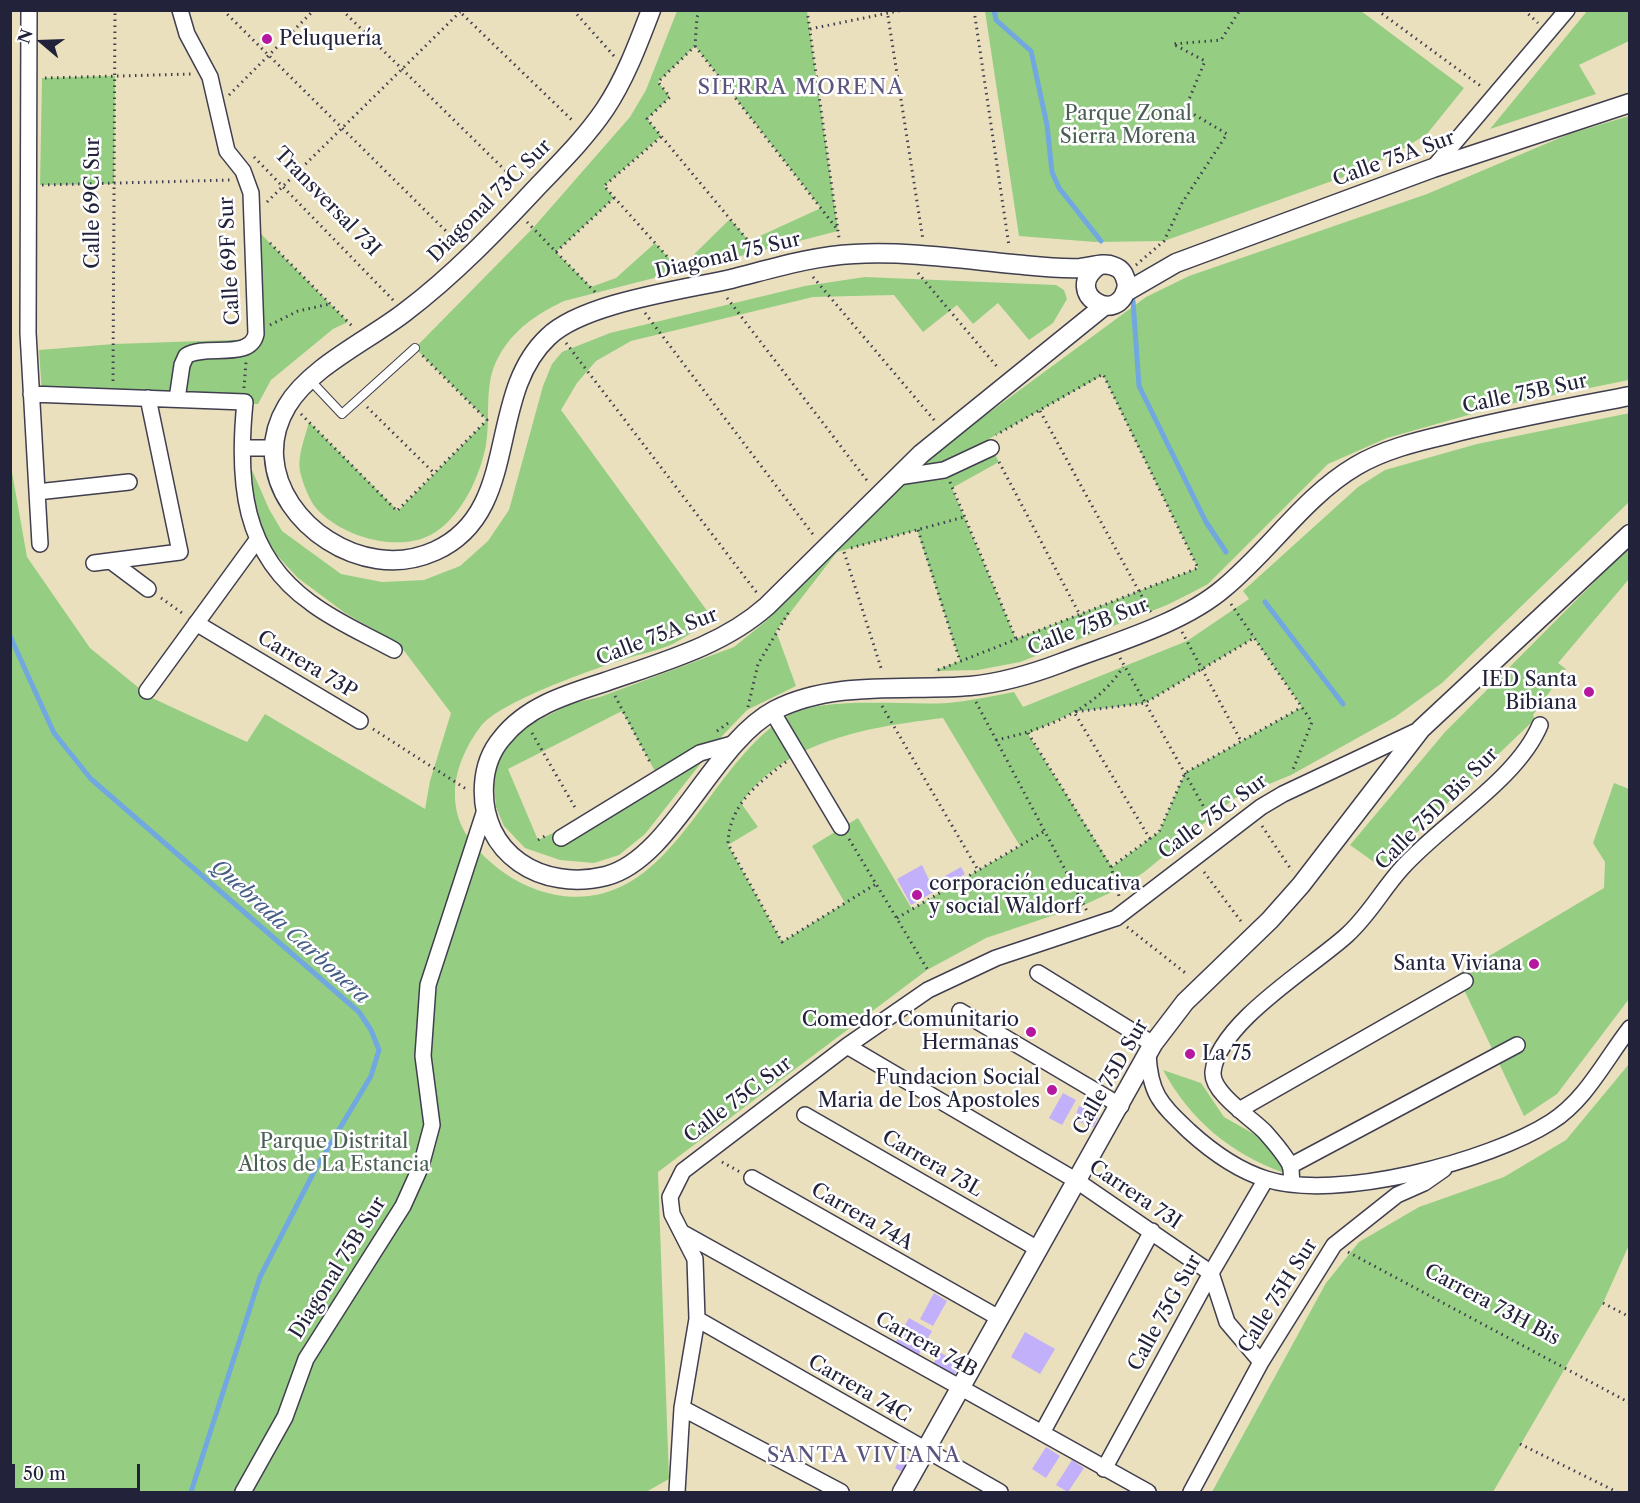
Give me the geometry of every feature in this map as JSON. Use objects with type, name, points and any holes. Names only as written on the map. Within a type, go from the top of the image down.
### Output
[{"type":"street","points":[[29,10],[27,185],[31,394],[40,544]]},
{"type":"street","name":"Calle 69F Sur","points":[[177,399],[182,365],[186,356],[202,349],[242,348],[255,339],[256,319],[247,179],[228,151],[208,73],[187,34],[180,10]]},
{"type":"street","name":"Diagonal 73C Sur","points":[[310,380],[405,312],[470,255],[515,211],[586,134],[603,112],[627,70],[651,10]]},
{"type":"street","points":[[1433,168],[1567,10]]},
{"type":"street","name":"Calle 75A Sur","points":[[1126,292],[1176,263],[1433,168],[1629,103]]},
{"type":"street","name":"Diagonal 75 Sur","points":[[274,448],[275,467],[281,488],[293,510],[307,526],[320,536],[352,553],[377,559],[396,560],[434,552],[459,538],[483,507],[511,409],[527,365],[538,347],[556,330],[588,313],[800,262],[842,255],[902,255],[1050,267],[1098,266]]},
{"type":"street","name":"Calle 75A Sur","points":[[1125,268],[1176,263]]},
{"type":"street","points":[[1111,265],[1125,268],[1126,292],[1118,303],[1104,306],[1087,290],[1088,276],[1098,266],[1111,265]]},
{"type":"street","name":"Diagonal 75 Sur","points":[[1050,267],[1087,290]]},
{"type":"street","name":"Calle 75A Sur","points":[[1065,338],[1087,290]]},
{"type":"street","name":"Calle 75A Sur","points":[[484,806],[484,772],[498,743],[523,717],[573,692],[720,639],[741,627],[767,606],[879,495],[946,434],[1104,306]]},
{"type":"street","points":[[243,448],[274,448],[278,424],[290,402],[310,380]]},
{"type":"street","points":[[31,394],[246,402],[243,448],[247,500],[257,540],[276,573],[294,591],[313,605],[394,650]]},
{"type":"street","name":"Calle 75B Sur","points":[[484,806],[490,832],[510,856],[546,875],[571,879],[612,874],[636,861],[742,736],[772,711],[823,695],[967,686],[1030,673],[1105,646],[1166,621],[1222,590],[1318,495],[1361,462],[1393,449],[1478,426],[1629,396]]},
{"type":"street","points":[[94,563],[180,552],[148,398]]},
{"type":"street","points":[[898,477],[944,470],[989,444]]},
{"type":"street","points":[[37,492],[129,482]]},
{"type":"street","name":"Calle 75C Sur","points":[[677,1492],[682,1408],[698,1319],[695,1259],[672,1214],[670,1197],[683,1171],[847,1046],[937,986],[996,958],[1095,926],[1121,914],[1253,812],[1283,794],[1421,729],[1629,534]]},
{"type":"street","points":[[147,691],[257,540]]},
{"type":"street","points":[[112,562],[148,589]]},
{"type":"street","name":"Carrera 73P","points":[[196,623],[360,721]]},
{"type":"street","points":[[772,711],[842,827]]},
{"type":"street","name":"Calle 75D Bis Sur","points":[[1239,1110],[1216,1082],[1213,1073],[1225,1043],[1242,1020],[1369,914],[1401,869],[1485,792],[1532,744],[1540,725]]},
{"type":"street","name":"Calle 75D Sur","points":[[903,1492],[959,1388],[1121,1106],[1151,1049],[1171,1019],[1201,986],[1270,920],[1301,885],[1421,729]]},
{"type":"street","points":[[561,838],[700,753],[742,736]]},
{"type":"street","name":"Diagonal 75B Sur","points":[[243,1492],[285,1417],[306,1359],[403,1206],[421,1166],[432,1125],[423,1056],[428,985],[484,806]]},
{"type":"street","points":[[1038,973],[1151,1049],[1153,1090],[1167,1110],[1226,1161],[1266,1179],[1330,1187],[1449,1166],[1500,1148],[1554,1121],[1574,1102],[1629,1028]]},
{"type":"street","points":[[1292,1183],[1290,1166],[1265,1132],[1239,1110],[1465,981]]},
{"type":"street","points":[[960,1011],[1121,1106]]},
{"type":"street","points":[[1290,1166],[1517,1045]]},
{"type":"street","name":"Carrera 73I","points":[[847,1046],[1077,1181],[1211,1273]]},
{"type":"street","name":"Carrera 73L","points":[[805,1115],[1038,1249]]},
{"type":"street","name":"Calle 75H Sur","points":[[1191,1492],[1261,1362],[1334,1245],[1396,1195],[1424,1183],[1449,1166]]},
{"type":"street","name":"Carrera 74A","points":[[752,1178],[999,1318]]},
{"type":"street","name":"Calle 75G Sur","points":[[1104,1469],[1211,1273],[1266,1179]]},
{"type":"street","points":[[1042,1433],[1152,1231]]},
{"type":"street","name":"Carrera 74B","points":[[683,1233],[1148,1492]]},
{"type":"street","points":[[1211,1273],[1227,1322],[1261,1362]]},
{"type":"street","name":"Carrera 74C","points":[[698,1319],[926,1452],[1000,1492]]},
{"type":"street","points":[[682,1408],[841,1492]]},
{"type":"lane","points":[[310,380],[342,414],[415,348]]},
{"type":"path","name":"Calle 69C Sur","points":[[113,396],[115,10]]},
{"type":"path","points":[[223,10],[470,255]]},
{"type":"path","points":[[217,107],[314,10]]},
{"type":"path","points":[[342,10],[530,194]]},
{"type":"path","points":[[573,10],[627,70]]},
{"type":"path","points":[[700,10],[697,17],[695,46],[838,231]]},
{"type":"path","points":[[807,10],[842,255]]},
{"type":"path","points":[[810,29],[903,10]]},
{"type":"path","points":[[974,10],[1012,264]]},
{"type":"path","points":[[1125,268],[1164,241],[1182,203],[1227,134],[1185,109],[1205,61],[1173,44],[1221,40],[1240,10]]},
{"type":"path","points":[[1377,10],[1494,96]]},
{"type":"path","points":[[365,340],[251,221],[459,11],[586,134]]},
{"type":"path","points":[[887,12],[926,257]]},
{"type":"path","points":[[695,46],[658,82],[670,97],[647,119],[771,269]]},
{"type":"path","points":[[30,78],[208,73]]},
{"type":"path","points":[[662,136],[604,186],[695,287]]},
{"type":"path","name":"Transversal 73I","points":[[251,154],[405,312]]},
{"type":"path","points":[[27,185],[247,179]]},
{"type":"path","points":[[556,252],[614,198]]},
{"type":"path","points":[[515,211],[610,307]]},
{"type":"path","points":[[902,255],[1010,382]]},
{"type":"path","points":[[800,262],[946,434]]},
{"type":"path","points":[[715,282],[879,495]]},
{"type":"path","points":[[635,301],[818,554],[844,550],[964,517]]},
{"type":"path","points":[[556,330],[767,606]]},
{"type":"path","points":[[290,402],[398,511],[487,420],[415,348]]},
{"type":"path","points":[[934,671],[1079,614],[1198,568],[1103,375],[1040,410],[989,444],[1079,614],[1124,666],[1221,837]]},
{"type":"path","points":[[358,399],[434,473]]},
{"type":"path","points":[[1040,410],[1139,591],[1166,621],[1202,669],[1241,741]]},
{"type":"path","points":[[944,470],[1016,639]]},
{"type":"path","points":[[918,530],[960,661]]},
{"type":"path","points":[[844,550],[881,690],[978,870]]},
{"type":"path","points":[[148,589],[196,623]]},
{"type":"path","points":[[1222,590],[1312,722],[1283,794]]},
{"type":"path","points":[[742,736],[758,664],[791,608]]},
{"type":"path","points":[[1074,712],[1145,703],[1254,638]]},
{"type":"path","points":[[996,740],[1028,733],[1074,712],[1089,703],[1114,681],[1124,666]]},
{"type":"path","points":[[607,681],[656,773]]},
{"type":"path","points":[[967,686],[1095,926]]},
{"type":"path","points":[[1112,867],[1160,832],[1185,773],[1302,707]]},
{"type":"path","points":[[1074,712],[1150,839]]},
{"type":"path","points":[[523,717],[582,820]]},
{"type":"path","name":"Carrera 73P","points":[[360,721],[484,806]]},
{"type":"path","points":[[1028,733],[1112,867],[1121,914],[1201,986]]},
{"type":"path","points":[[798,754],[750,791],[734,813],[728,830],[728,844],[782,942],[876,884]]},
{"type":"path","points":[[1253,812],[1284,859]]},
{"type":"path","points":[[842,827],[937,986]]},
{"type":"path","points":[[897,918],[1045,831]]},
{"type":"path","points":[[1193,858],[1233,909]]},
{"type":"path","points":[[705,1152],[752,1178]]},
{"type":"path","name":"Carrera 73H Bis","points":[[1334,1245],[1629,1403]]},
{"type":"path","points":[[1603,1303],[1629,1317]]},
{"type":"path","points":[[1520,1444],[1617,1492]]},
{"type":"green space","points":[[1588,10],[1629,11],[1629,41],[1579,65],[1596,94],[1490,129]]},
{"type":"green space","points":[[677,11],[807,11],[838,231],[564,301],[545,311],[519,330],[505,346],[494,366],[489,388],[487,434],[483,457],[469,493],[446,523],[423,538],[408,542],[391,542],[357,535],[327,519],[311,501],[300,469],[309,422],[398,511],[487,420],[415,348],[533,228],[630,117],[646,90]],"holes":[[[695,46],[821,208],[749,241],[730,219],[679,269],[655,243],[616,278],[591,287],[556,252],[614,198],[604,186],[661,136],[647,119],[670,97],[658,82]]]},
{"type":"green space","name":"Parque Zonal Sierra Morena","points":[[985,11],[1361,11],[1464,88],[1427,134],[1391,156],[1346,176],[1164,241],[1095,242],[1019,236]]},
{"type":"green space","points":[[115,76],[114,184],[40,185],[42,78]]},
{"type":"green space","points":[[1629,116],[1629,380],[1500,406],[1387,438],[1328,464],[1208,584],[1167,605],[1020,662],[978,670],[934,671],[960,661],[917,530],[837,552],[776,631],[796,686],[747,710],[723,735],[645,834],[619,855],[594,863],[560,860],[525,848],[504,826],[496,807],[493,775],[506,747],[522,729],[570,704],[600,697],[734,647],[765,622],[798,589],[822,556],[933,454],[1146,297],[1189,276],[1427,194],[1569,134]],"holes":[[[1103,375],[1198,568],[1016,639],[952,488],[999,462],[987,440]],[[622,711],[656,773],[582,820],[538,840],[508,769]]]},
{"type":"green space","points":[[257,230],[348,322],[333,329],[271,380],[258,404],[42,394],[39,350],[114,344],[261,339]]},
{"type":"green space","name":"Parque Distrital Altos de La Estancia","points":[[865,277],[1056,285],[1064,290],[1067,299],[1053,323],[1029,340],[998,303],[973,324],[957,305],[923,332],[894,295],[813,297],[631,341],[596,361],[577,383],[561,410],[713,619],[668,646],[546,688],[506,707],[481,726],[467,749],[457,775],[455,803],[457,814],[465,833],[478,850],[505,874],[532,888],[560,896],[590,896],[604,893],[631,881],[656,863],[761,736],[786,717],[801,710],[841,704],[948,703],[1014,692],[1023,707],[1187,641],[1249,599],[1243,591],[1358,487],[1385,470],[1477,444],[1630,413],[1629,502],[1442,683],[1395,717],[1291,775],[1235,798],[1143,873],[1116,890],[1084,905],[986,938],[927,970],[658,1172],[669,1479],[646,1492],[11,1492],[10,461],[27,557],[90,648],[150,697],[247,742],[265,714],[425,809],[430,781],[451,713],[399,644],[345,613],[298,578],[271,549],[254,510],[252,470],[269,509],[282,531],[341,574],[382,582],[424,580],[460,566],[488,541],[509,510],[543,386],[552,364],[562,352],[610,333],[805,286]],"holes":[[[1254,638],[1302,707],[1185,773],[1159,832],[1112,867],[1028,734],[1074,712],[1145,703]],[[943,718],[1020,846],[912,909],[858,818],[812,846],[845,903],[782,942],[728,845],[758,827],[741,803],[760,781],[782,764],[806,750],[859,732]]]},
{"type":"green space","points":[[1629,547],[1629,579],[1558,663],[1566,669],[1533,715],[1535,719],[1381,867],[1350,845],[1445,732]]},
{"type":"green space","points":[[1614,783],[1629,789],[1629,999],[1557,1094],[1524,1116],[1457,975],[1604,888],[1605,862],[1593,843]]},
{"type":"green space","points":[[1629,1064],[1629,1245],[1603,1303],[1493,1492],[1212,1492],[1326,1283],[1359,1242],[1419,1207],[1504,1177],[1566,1140]]},
{"type":"green space","points":[[1163,1070],[1201,1083],[1224,1117],[1268,1142],[1280,1153],[1284,1173],[1246,1156],[1214,1133],[1186,1105]]},
{"type":"building","name":"corporación educativa y social Waldorf","points":[[922,865],[931,884],[961,867],[965,874],[911,905],[897,879]]},
{"type":"building","points":[[1063,1093],[1076,1100],[1062,1125],[1049,1118]]},
{"type":"building","points":[[1079,1106],[1099,1114],[1094,1127],[1074,1120]]},
{"type":"building","points":[[934,1293],[947,1301],[933,1326],[920,1319]]},
{"type":"building","points":[[909,1318],[932,1331],[917,1358],[894,1345]]},
{"type":"building","points":[[1025,1332],[1055,1349],[1040,1374],[1011,1357]]},
{"type":"building","points":[[939,1352],[960,1363],[953,1378],[932,1367]]},
{"type":"building","points":[[1046,1447],[1060,1456],[1046,1478],[1032,1469]]},
{"type":"building","points":[[903,1454],[910,1458],[902,1472],[895,1468]]},
{"type":"building","points":[[1072,1460],[1084,1468],[1068,1492],[1056,1485]]},
{"type":"waterway","points":[[994,10],[996,20],[1031,51],[1047,125],[1052,172],[1059,188],[1101,241]]},
{"type":"waterway","points":[[1133,301],[1139,386],[1206,522],[1226,552]]},
{"type":"waterway","points":[[1265,602],[1343,704]]},
{"type":"waterway","name":"Quebrada Carbonera","points":[[10,636],[54,733],[91,779],[359,1012],[371,1030],[379,1050],[371,1076],[316,1168],[260,1277],[191,1492]]},
{"type":"place","name":"Peluquería","points":[[267,39]]},
{"type":"place","name":"IED Santa Bibiana","points":[[1589,692]]},
{"type":"place","name":"corporación educativa y social Waldorf","points":[[917,895]]},
{"type":"place","name":"Santa Viviana","points":[[1534,964]]},
{"type":"place","name":"Comedor Comunitario Hermanas","points":[[1031,1032]]},
{"type":"place","name":"La 75","points":[[1190,1054]]},
{"type":"place","name":"Fundacion Social Maria de Los Apostoles","points":[[1052,1090]]},
{"type":"district","name":"SIERRA MORENA","points":[[801,88]]},
{"type":"district","name":"SANTA VIVIANA","points":[[864,1456]]}]
